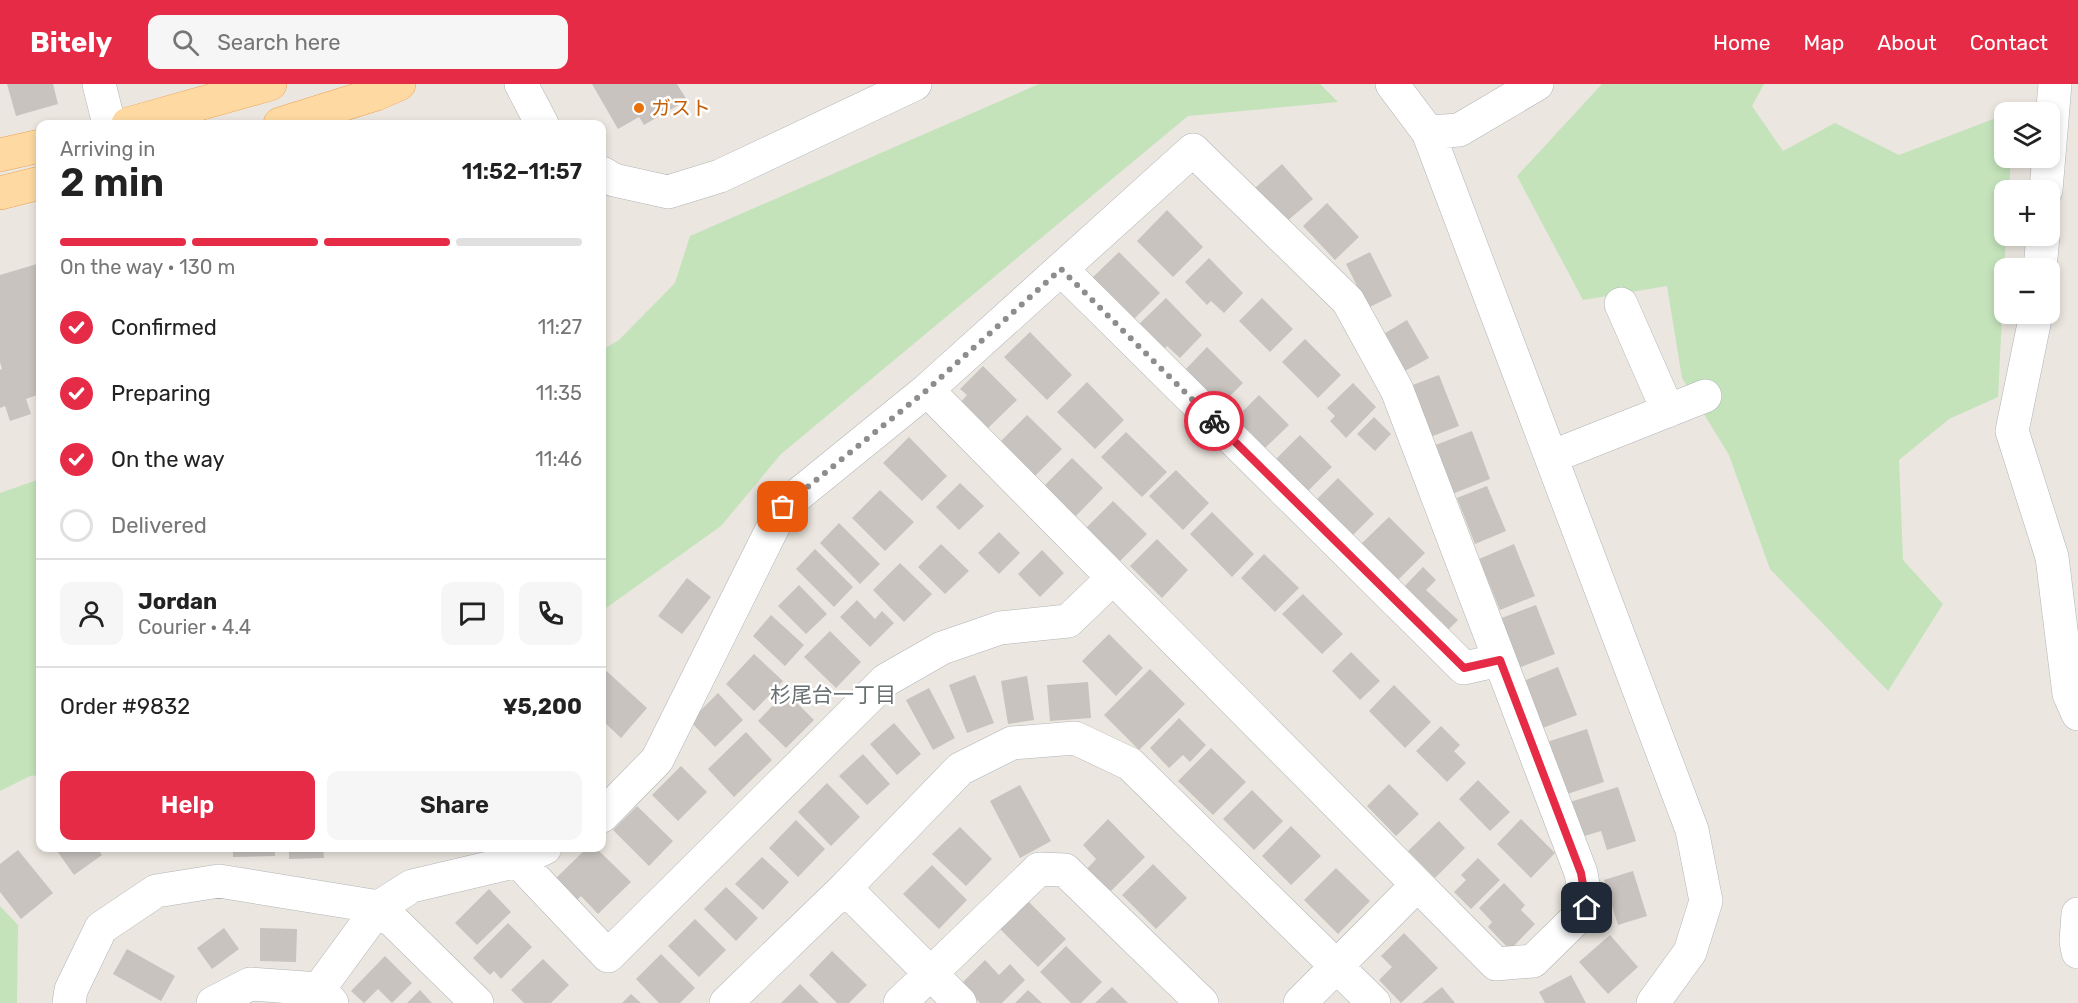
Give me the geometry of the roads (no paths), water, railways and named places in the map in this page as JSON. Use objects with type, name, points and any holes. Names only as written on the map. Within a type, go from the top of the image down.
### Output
[{"type":"main road","points":[[142,120],[270,84]]},
{"type":"main road","points":[[293,120],[376,94],[399,84]]},
{"type":"main road","points":[[0,155],[36,147]]},
{"type":"main road","points":[[0,193],[36,184]]},
{"type":"street","points":[[99,84],[108,120]]},
{"type":"street","points":[[521,84],[541,120]]},
{"type":"street","points":[[606,175],[614,180],[668,192],[720,176],[915,84]]},
{"type":"street","points":[[1392,84],[1428,132],[1692,830],[1706,901],[1690,952],[1653,1003]]},
{"type":"street","points":[[1428,132],[1459,130],[1537,84]]},
{"type":"street","points":[[2047,180],[2055,84]]},
{"type":"street","points":[[606,812],[657,760],[783,507],[927,390],[1193,150],[1348,301],[1398,390],[1581,873],[1587,908],[1533,961],[1496,964],[927,390]]},
{"type":"street","points":[[1061,269],[1464,668],[1500,660]]},
{"type":"street","points":[[1621,304],[1668,411]]},
{"type":"street","points":[[2036,324],[2012,431],[2052,557],[2069,693],[2078,714]]},
{"type":"street","points":[[1551,457],[1705,396]]},
{"type":"street","points":[[213,1003],[250,984],[326,996],[379,907],[412,886],[532,854],[608,956],[886,680],[942,648],[1000,628],[1068,621],[1113,578]]},
{"type":"street","points":[[726,1003],[845,888],[960,769],[1012,743],[1075,738],[1130,764],[1374,1003]]},
{"type":"street","points":[[900,1003],[1039,868],[1065,870],[1202,1003]]},
{"type":"street","points":[[69,1003],[71,990],[101,928],[156,891],[219,881],[379,907],[477,1003]]},
{"type":"street","points":[[1300,1003],[1417,885]]},
{"type":"street","points":[[845,888],[960,1003]]},
{"type":"street","points":[[2078,914],[2076,941],[2078,952]]},
{"type":"place","name":"ガスト","points":[[639,108]]},
{"type":"district","name":"杉尾台一丁目","points":[[833,695]]}]
